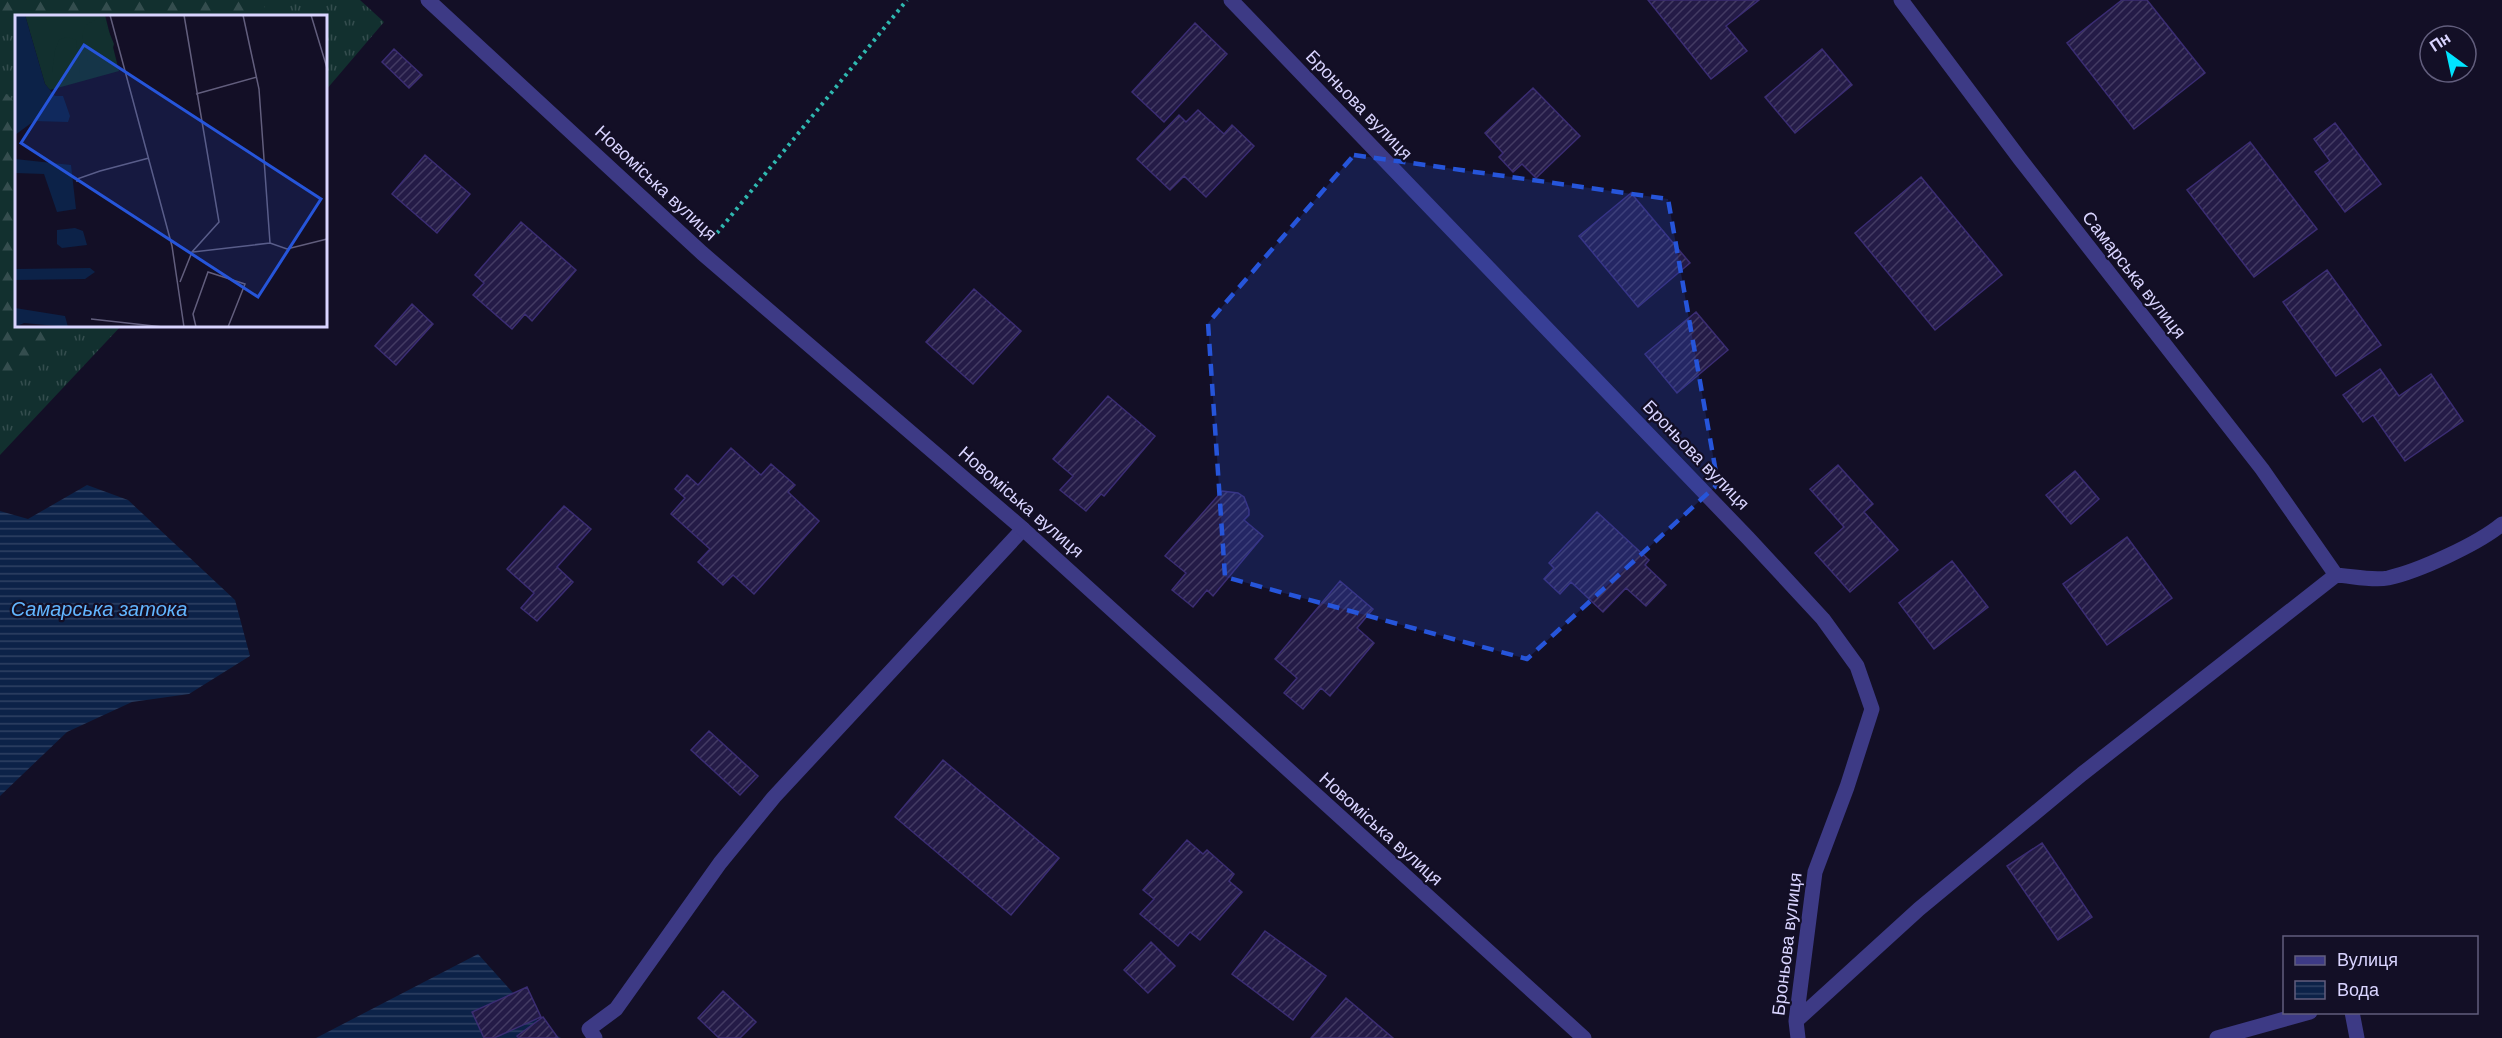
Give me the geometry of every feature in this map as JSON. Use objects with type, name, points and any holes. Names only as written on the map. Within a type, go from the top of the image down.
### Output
[{"type":"street","name":"Новоміська вулиця","points":[[428,0],[702,253],[1023,529],[1584,1038]]},
{"type":"street","name":"Броньова вулиця","points":[[1231,0],[1748,538],[1823,620],[1857,666],[1872,710],[1847,787],[1815,872],[1796,1021],[1797,1038]]},
{"type":"street","name":"Самарська вулиця","points":[[1900,0],[2035,178],[2262,469],[2336,575]]},
{"type":"street","points":[[1796,1021],[1919,909],[2082,774],[2336,575],[2386,579],[2432,562],[2487,537],[2502,524]]},
{"type":"street","points":[[596,1038],[589,1029],[616,1008],[720,863],[774,797],[1023,529]]},
{"type":"street","points":[[2217,1038],[2303,1014]]},
{"type":"street","points":[[2352,1014],[2357,1038]]},
{"type":"path","points":[[702,253],[907,0]]},
{"type":"highlighted area","points":[[1354,155],[1668,199],[1718,484],[1527,659],[1225,577],[1208,323]]},
{"type":"green space","points":[[0,0],[360,0],[384,22],[327,89],[327,15],[15,15],[15,327],[120,327],[0,455]]},
{"type":"green space","points":[[0,0],[264,0],[265,15],[15,15],[15,33],[0,10]]},
{"type":"green space","points":[[0,88],[15,102],[15,327],[70,327],[9,378],[0,380]]},
{"type":"water","name":"Самарська затока","points":[[87,485],[128,500],[235,600],[250,656],[189,694],[132,702],[67,732],[0,796],[0,511],[28,519]]},
{"type":"water","points":[[478,954],[544,1027],[561,1038],[316,1038]]},
{"type":"building","points":[[1648,0],[1759,0],[1726,26],[1747,51],[1711,79]]},
{"type":"building","points":[[2122,0],[2147,0],[2205,73],[2134,129],[2067,43]]},
{"type":"building","points":[[1195,23],[1227,54],[1164,122],[1132,92]]},
{"type":"building","points":[[394,49],[422,75],[409,88],[382,62]]},
{"type":"building","points":[[1822,49],[1852,85],[1795,133],[1765,97]]},
{"type":"building","points":[[1533,88],[1580,136],[1536,178],[1522,164],[1513,172],[1499,157],[1503,153],[1485,133]]},
{"type":"building","points":[[1198,110],[1224,134],[1232,125],[1254,146],[1206,197],[1184,176],[1170,190],[1137,159],[1179,115],[1186,122]]},
{"type":"building","points":[[2335,123],[2381,184],[2345,212],[2315,172],[2330,161],[2314,139]]},
{"type":"building","points":[[2250,142],[2317,229],[2254,277],[2187,190]]},
{"type":"building","points":[[425,155],[470,194],[437,233],[392,194]]},
{"type":"building","points":[[1921,177],[2002,275],[1935,330],[1855,233]]},
{"type":"building","points":[[1631,193],[1690,263],[1638,307],[1579,236]]},
{"type":"building","points":[[521,222],[576,270],[532,321],[525,314],[512,329],[473,295],[484,283],[475,275]]},
{"type":"building","points":[[2327,270],[2381,345],[2336,376],[2283,302]]},
{"type":"building","points":[[974,289],[1021,331],[973,384],[926,342]]},
{"type":"building","points":[[412,304],[433,324],[396,365],[375,346]]},
{"type":"building","points":[[1696,312],[1728,350],[1677,393],[1645,354]]},
{"type":"building","points":[[2380,369],[2399,396],[2431,374],[2463,421],[2405,461],[2373,415],[2363,422],[2343,395]]},
{"type":"building","points":[[1108,396],[1155,436],[1104,496],[1101,494],[1086,511],[1060,490],[1073,476],[1053,459]]},
{"type":"building","points":[[731,448],[761,475],[771,464],[795,485],[788,492],[819,521],[754,594],[733,575],[723,585],[698,562],[710,549],[671,514],[685,498],[675,489],[687,475],[698,485]]},
{"type":"building","points":[[1838,465],[1873,504],[1864,512],[1898,550],[1850,592],[1815,553],[1844,527],[1810,489]]},
{"type":"building","points":[[2075,471],[2099,499],[2071,524],[2046,495]]},
{"type":"building","points":[[1222,491],[1238,493],[1244,497],[1249,515],[1244,520],[1263,536],[1213,596],[1207,590],[1193,607],[1172,590],[1186,573],[1165,556]]},
{"type":"building","points":[[564,506],[591,529],[557,567],[573,582],[537,621],[521,608],[534,593],[507,569]]},
{"type":"building","points":[[1597,512],[1649,560],[1645,565],[1666,585],[1646,606],[1626,588],[1603,612],[1571,582],[1560,594],[1544,579],[1554,568],[1549,563]]},
{"type":"building","points":[[2127,537],[2172,598],[2107,645],[2063,584]]},
{"type":"building","points":[[1952,561],[1988,607],[1934,649],[1899,603]]},
{"type":"building","points":[[1340,581],[1373,609],[1357,628],[1374,643],[1330,696],[1321,688],[1303,709],[1284,693],[1297,678],[1275,659]]},
{"type":"building","points":[[709,731],[758,776],[740,795],[691,750]]},
{"type":"building","points":[[943,760],[1059,858],[1011,915],[895,817]]},
{"type":"building","points":[[1187,840],[1203,854],[1207,850],[1234,874],[1229,881],[1242,892],[1200,940],[1190,932],[1178,946],[1140,914],[1154,899],[1143,890]]},
{"type":"building","points":[[2042,843],[2092,917],[2058,940],[2007,866]]},
{"type":"building","points":[[1265,931],[1326,976],[1293,1020],[1232,974]]},
{"type":"building","points":[[1151,942],[1175,966],[1148,993],[1124,970]]},
{"type":"building","points":[[527,987],[541,1017],[494,1038],[484,1038],[472,1012]]},
{"type":"building","points":[[723,991],[756,1022],[740,1038],[719,1038],[698,1018]]},
{"type":"building","points":[[1346,998],[1393,1038],[1311,1038]]},
{"type":"building","points":[[543,1017],[558,1038],[519,1038],[517,1036]]}]
